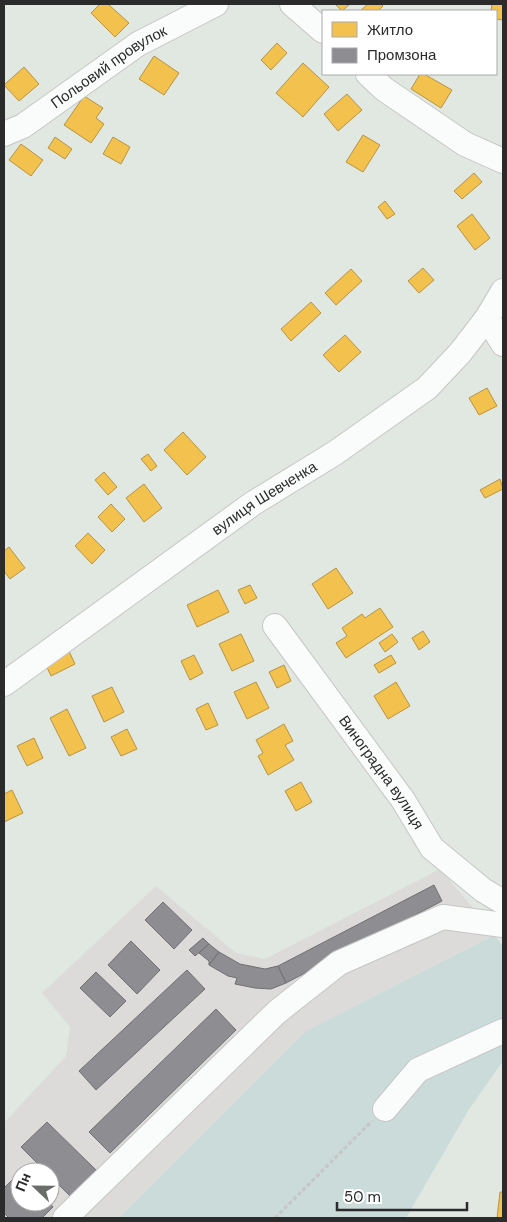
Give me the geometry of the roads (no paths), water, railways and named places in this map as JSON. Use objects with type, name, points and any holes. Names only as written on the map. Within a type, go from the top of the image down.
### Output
[{"type":"street","name":"Польовий провулок","points":[[4,134],[22,126],[138,44],[216,4]]},
{"type":"street","points":[[369,75],[384,89],[465,144],[503,161]]},
{"type":"street","name":"вулиця Шевченка","points":[[4,684],[252,504],[335,453],[426,388],[460,353],[487,318],[503,291]]},
{"type":"street","points":[[487,318],[503,344]]},
{"type":"street","name":"Виноградна вулиця","points":[[275,626],[403,800],[432,848],[483,890],[503,902]]},
{"type":"street","points":[[65,1218],[277,1012],[338,964],[443,917],[503,925]]},
{"type":"street","points":[[385,1109],[418,1070],[503,1031]]}]
